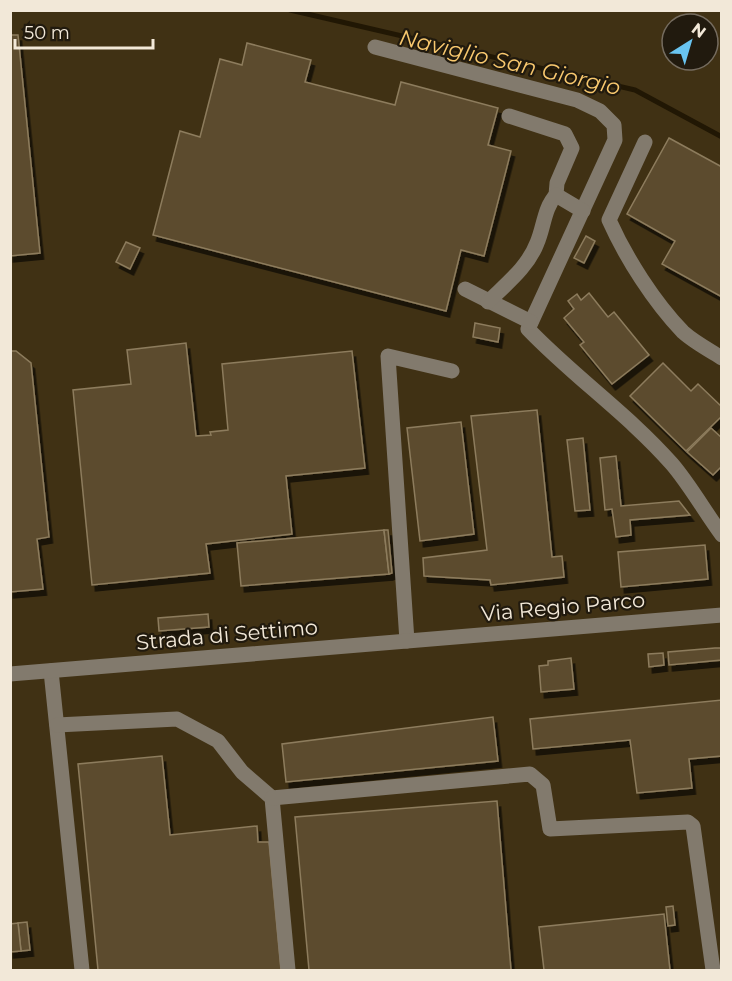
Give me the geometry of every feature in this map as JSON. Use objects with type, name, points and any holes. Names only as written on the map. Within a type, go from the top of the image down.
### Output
[{"type":"street","points":[[375,47],[577,100],[600,111],[614,125],[615,140],[528,329],[553,355],[620,411],[673,465],[722,535]]},
{"type":"street","points":[[489,302],[524,267],[537,245],[548,203],[556,195],[557,183],[572,147],[565,134],[509,116]]},
{"type":"street","points":[[645,142],[609,220],[620,244],[662,308],[685,334],[719,354]]},
{"type":"street","points":[[556,195],[583,211]]},
{"type":"street","points":[[465,290],[531,322]]},
{"type":"street","points":[[407,640],[388,356],[452,371]]},
{"type":"street","name":"Via Regio Parco","points":[[407,640],[722,615]]},
{"type":"street","name":"Strada di Settimo","points":[[10,674],[407,640]]},
{"type":"street","points":[[51,671],[81,970]]},
{"type":"street","points":[[57,725],[177,719],[218,741],[242,771],[272,798],[288,970]]},
{"type":"street","points":[[272,798],[530,774],[543,785],[550,829],[688,822],[693,826],[713,970]]},
{"type":"building","points":[[10,35],[18,35],[40,253],[10,256]]},
{"type":"building","points":[[247,43],[311,60],[305,82],[395,105],[401,82],[498,108],[488,145],[511,151],[484,256],[461,250],[446,311],[153,235],[180,131],[200,137],[220,59],[242,65]]},
{"type":"building","points":[[669,138],[722,167],[722,297],[662,264],[675,241],[627,214]]},
{"type":"building","points":[[586,236],[595,241],[584,263],[574,258]]},
{"type":"building","points":[[126,242],[140,248],[130,269],[116,262]]},
{"type":"building","points":[[589,293],[608,317],[614,312],[649,355],[612,384],[580,345],[584,342],[564,318],[574,309],[568,301],[577,294],[581,300]]},
{"type":"building","points":[[475,323],[500,328],[498,342],[473,337]]},
{"type":"building","points":[[186,343],[196,436],[228,430],[222,364],[352,351],[365,468],[286,476],[292,534],[206,544],[210,573],[92,585],[73,390],[131,384],[127,350]]},
{"type":"building","points":[[10,351],[16,351],[31,363],[49,537],[37,539],[43,589],[10,592]]},
{"type":"building","points":[[663,363],[691,391],[698,384],[722,407],[722,416],[686,451],[630,396]]},
{"type":"building","points":[[537,410],[552,557],[562,556],[564,577],[491,585],[490,580],[424,576],[423,558],[487,550],[471,416]]},
{"type":"building","points":[[461,422],[474,534],[420,541],[407,428]]},
{"type":"building","points":[[711,428],[722,438],[722,466],[713,475],[687,452]]},
{"type":"building","points":[[583,438],[590,510],[575,511],[567,440]]},
{"type":"building","points":[[616,456],[621,506],[679,501],[690,515],[630,520],[631,535],[616,537],[612,509],[605,510],[600,458]]},
{"type":"building","points":[[384,530],[389,574],[241,586],[237,543]]},
{"type":"building","points":[[384,530],[388,530],[392,573],[389,574]]},
{"type":"building","points":[[705,545],[708,579],[621,587],[618,552]]},
{"type":"building","points":[[208,614],[209,627],[159,631],[158,618]]},
{"type":"building","points":[[722,648],[722,660],[669,665],[668,652]]},
{"type":"building","points":[[663,653],[664,665],[649,667],[648,654]]},
{"type":"building","points":[[571,658],[574,689],[541,692],[539,666],[548,665],[548,661]]},
{"type":"building","points":[[722,700],[722,756],[689,759],[692,788],[637,793],[630,740],[533,749],[530,719]]},
{"type":"building","points":[[493,717],[498,761],[286,782],[282,744]]},
{"type":"building","points":[[162,756],[170,835],[257,826],[258,842],[269,842],[281,970],[98,970],[78,764]]},
{"type":"building","points":[[497,801],[511,970],[309,970],[295,817]]},
{"type":"building","points":[[673,906],[675,925],[668,926],[666,907]]},
{"type":"building","points":[[664,914],[670,970],[544,970],[539,927]]},
{"type":"building","points":[[27,922],[30,950],[21,951],[18,923]]},
{"type":"building","points":[[18,923],[21,951],[10,952],[10,924]]},
{"type":"waterway","name":"Naviglio San Giorgio","points":[[290,10],[635,90],[722,137]]}]
